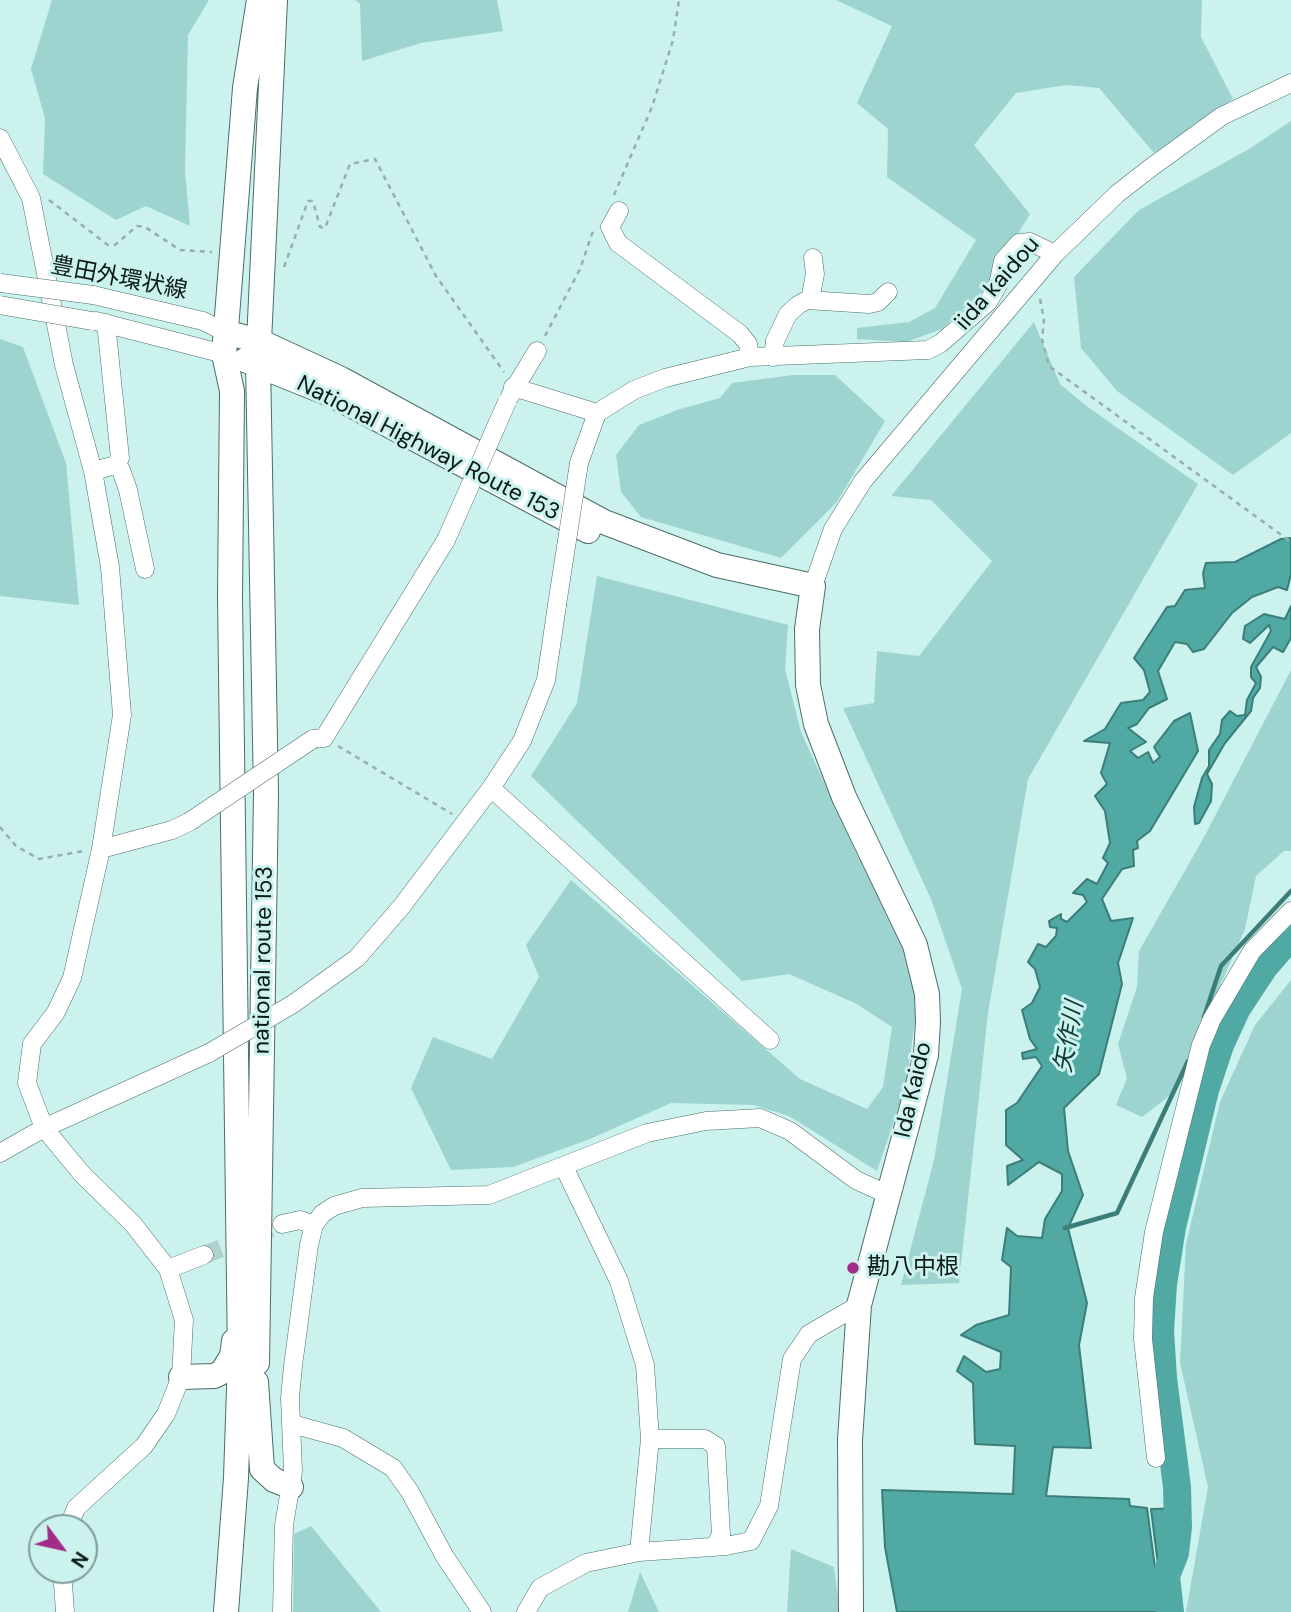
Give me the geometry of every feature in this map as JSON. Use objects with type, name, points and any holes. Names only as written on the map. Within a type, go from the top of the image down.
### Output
[{"type":"highway","points":[[225,343],[245,88],[259,0]]},
{"type":"highway","points":[[258,352],[275,0]]},
{"type":"highway","name":"National Highway Route 153","points":[[225,343],[258,352],[608,541],[684,569],[811,594]]},
{"type":"highway","name":"national route 153","points":[[225,343],[232,391],[230,597],[236,959],[234,1104],[239,1251],[236,1478],[226,1612]]},
{"type":"highway","name":"national route 153","points":[[240,1612],[256,1382],[266,794],[258,352]]},
{"type":"highway","name":"Ida Kaido","points":[[811,594],[808,685],[816,724],[844,797],[915,945],[927,994],[926,1055],[859,1305],[850,1440],[851,1612]]},
{"type":"highway","points":[[181,1377],[214,1376],[222,1372],[232,1356],[239,1251]]},
{"type":"highway","points":[[181,1377],[215,1392],[229,1405],[236,1478]]},
{"type":"highway","points":[[256,1382],[262,1469],[274,1480],[290,1487]]},
{"type":"street","name":"iida kaidou","points":[[811,594],[833,529],[863,481],[1055,254],[1117,194],[1222,116],[1291,83]]},
{"type":"street","points":[[0,138],[31,198],[64,365],[93,471],[110,568],[122,715],[101,849],[72,978],[56,1012],[32,1044],[28,1057],[27,1083],[44,1128],[82,1174],[139,1231],[168,1269],[184,1320],[181,1377],[158,1429],[130,1461],[76,1508],[74,1514]]},
{"type":"street","points":[[614,207],[610,227],[618,243],[740,334],[748,344],[750,357]]},
{"type":"street","points":[[0,1153],[44,1128],[209,1053],[293,1004],[357,958],[402,906],[491,788],[522,741],[546,680],[579,463],[597,413],[613,400],[665,377],[750,357],[928,350],[988,302],[998,285],[1003,261],[1019,243],[1030,242],[1055,254]]},
{"type":"street","points":[[810,300],[815,274],[813,258]]},
{"type":"street","name":"豊田外環状線","points":[[0,283],[93,295],[203,321],[225,343]]},
{"type":"street","points":[[773,357],[775,341],[788,314],[810,300],[863,305],[878,302],[888,292]]},
{"type":"street","name":"豊田外環状線","points":[[0,305],[225,343]]},
{"type":"street","points":[[93,471],[116,465],[120,458],[99,322]]},
{"type":"street","points":[[101,849],[172,830],[189,822],[318,739],[446,540],[510,395],[537,351]]},
{"type":"street","points":[[510,395],[597,413]]},
{"type":"street","points":[[116,465],[121,470],[128,490],[145,569]]},
{"type":"street","points":[[491,788],[770,1040]]},
{"type":"street","points":[[1156,1458],[1143,1339],[1144,1298],[1153,1232],[1204,1036],[1237,972],[1252,951],[1291,911]]},
{"type":"street","points":[[282,1612],[282,1559],[294,1450],[293,1366],[314,1225],[334,1206],[362,1198],[489,1195],[647,1133],[706,1121],[760,1118],[790,1131],[856,1180],[887,1194]]},
{"type":"street","points":[[564,1167],[619,1281],[645,1365],[650,1439],[639,1552]]},
{"type":"street","points":[[282,1224],[300,1220],[314,1225]]},
{"type":"street","points":[[168,1269],[204,1255]]},
{"type":"street","points":[[526,1612],[540,1588],[571,1569],[639,1552],[714,1547],[751,1541],[769,1506],[792,1359],[810,1334],[859,1305]]},
{"type":"street","points":[[292,1424],[343,1438],[393,1468],[410,1492],[445,1557],[482,1612]]},
{"type":"street","points":[[650,1439],[705,1439],[716,1446],[721,1535],[714,1547]]},
{"type":"street","points":[[63,1584],[65,1612]]},
{"type":"path","points":[[614,207],[652,107],[673,40],[679,0]]},
{"type":"path","points":[[280,272],[308,201],[313,201],[320,227],[325,228],[350,164],[375,159],[436,276],[510,395]]},
{"type":"path","points":[[31,198],[46,198],[108,245],[115,245],[137,226],[145,227],[180,250],[219,252]]},
{"type":"path","points":[[537,351],[565,302],[597,221]]},
{"type":"path","points":[[1032,282],[1042,303],[1042,339],[1049,366],[1291,542]]},
{"type":"path","points":[[318,739],[464,821]]},
{"type":"path","points":[[0,827],[16,846],[39,859],[101,849]]},
{"type":"shaded area","points":[[52,0],[209,0],[188,35],[185,171],[190,226],[146,206],[116,220],[43,174],[45,118],[31,69]]},
{"type":"shaded area","points":[[355,0],[497,0],[503,31],[421,43],[362,61],[360,4]]},
{"type":"shaded area","points":[[836,0],[1202,0],[1201,37],[1233,99],[1154,153],[1099,88],[1066,85],[1016,93],[974,145],[1030,214],[984,290],[942,329],[906,342],[857,339],[857,328],[909,322],[935,308],[976,240],[887,177],[888,129],[857,103],[892,26]]},
{"type":"shaded area","points":[[1291,121],[1291,433],[1233,475],[1117,391],[1081,348],[1074,277],[1139,210],[1249,149]]},
{"type":"shaded area","points":[[1034,322],[1060,384],[1089,408],[1198,484],[1028,779],[988,1013],[959,1283],[901,1285],[934,1160],[962,989],[931,899],[843,708],[874,703],[877,651],[919,656],[992,561],[931,500],[891,496]]},
{"type":"shaded area","points":[[0,339],[23,347],[66,463],[79,605],[0,596]]},
{"type":"shaded area","points":[[793,375],[835,375],[885,421],[837,502],[781,558],[641,517],[621,492],[616,455],[639,425],[680,409],[720,398],[732,383]]},
{"type":"shaded area","points":[[597,576],[788,625],[785,669],[801,732],[858,857],[904,936],[918,1000],[906,1086],[877,1171],[789,1116],[753,1105],[671,1103],[590,1139],[513,1167],[451,1170],[411,1088],[433,1037],[492,1059],[539,977],[526,945],[571,880],[800,1079],[867,1109],[883,1087],[892,1027],[857,1004],[789,974],[742,981],[531,776],[577,703]]},
{"type":"shaded area","points":[[1291,670],[1291,851],[1284,851],[1256,876],[1245,929],[1173,1093],[1142,1117],[1116,1105],[1127,1078],[1118,1044],[1137,987],[1139,951],[1203,839]]},
{"type":"shaded area","points":[[1291,980],[1291,1612],[1186,1612],[1208,1487],[1180,1363],[1186,1244],[1220,1102],[1255,1025]]},
{"type":"shaded area","points":[[311,1526],[381,1612],[293,1612],[294,1534]]},
{"type":"shaded area","points":[[791,1549],[834,1567],[840,1612],[787,1612]]},
{"type":"shaded area","points":[[640,1572],[659,1612],[628,1612]]},
{"type":"water","points":[[1291,538],[1291,574],[1287,590],[1278,587],[1252,597],[1232,613],[1204,649],[1193,652],[1187,644],[1175,642],[1158,671],[1167,699],[1149,708],[1137,724],[1128,728],[1146,742],[1130,751],[1138,758],[1148,752],[1153,763],[1160,757],[1154,747],[1174,721],[1190,713],[1198,751],[1150,831],[1137,841],[1138,848],[1133,850],[1134,866],[1122,869],[1102,899],[1111,921],[1133,918],[1118,963],[1122,984],[1099,1074],[1064,1108],[1068,1151],[1083,1195],[1068,1228],[1087,1303],[1079,1345],[1091,1448],[1053,1447],[1046,1496],[1129,1499],[1130,1506],[1147,1508],[1161,1612],[897,1612],[885,1547],[882,1490],[1013,1494],[1015,1446],[975,1444],[973,1383],[957,1371],[964,1356],[986,1372],[1000,1369],[1001,1352],[961,1335],[976,1325],[1009,1315],[1011,1267],[1002,1260],[1007,1228],[1017,1236],[1042,1238],[1045,1219],[1062,1191],[1062,1174],[1039,1162],[1008,1185],[1007,1166],[1023,1160],[1006,1145],[1006,1110],[1017,1103],[1042,1066],[1036,1057],[1023,1059],[1022,1053],[1037,1049],[1030,1039],[1022,1010],[1032,1003],[1040,987],[1035,969],[1028,962],[1038,944],[1046,947],[1056,936],[1057,928],[1050,927],[1049,921],[1061,914],[1061,919],[1067,922],[1087,902],[1083,895],[1073,893],[1087,879],[1097,884],[1108,863],[1103,858],[1110,843],[1105,811],[1095,796],[1107,784],[1101,773],[1110,743],[1084,741],[1105,729],[1121,703],[1143,700],[1150,692],[1144,670],[1134,658],[1167,607],[1175,606],[1185,590],[1205,588],[1203,573],[1206,563],[1235,562],[1281,539]]},
{"type":"water","points":[[1291,606],[1291,638],[1283,652],[1273,647],[1256,667],[1261,677],[1260,688],[1253,698],[1251,711],[1225,743],[1207,774],[1212,784],[1211,801],[1199,823],[1195,824],[1194,807],[1202,778],[1209,766],[1209,750],[1220,734],[1222,720],[1230,711],[1237,716],[1245,715],[1247,700],[1256,683],[1251,677],[1251,667],[1271,631],[1269,625],[1250,643],[1243,639],[1245,626],[1264,614],[1285,619]]},
{"type":"water","points":[[1188,1508],[1188,1521],[1175,1560],[1179,1563],[1173,1584],[1178,1586],[1178,1612],[1164,1612],[1151,1509]]},
{"type":"waterway","points":[[1204,1017],[1221,966],[1291,891]]},
{"type":"waterway","name":"矢作川","points":[[1170,1612],[1166,1576],[1175,1553],[1178,1527],[1177,1487],[1163,1378],[1160,1331],[1163,1284],[1172,1227],[1205,1090],[1220,1045],[1237,1008],[1264,967],[1291,936]]},
{"type":"waterway","points":[[1065,1228],[1117,1213],[1188,1061]]},
{"type":"tunnel","points":[[204,1255],[282,1224]]},
{"type":"place","name":"勘八中根","points":[[853,1268]]}]
